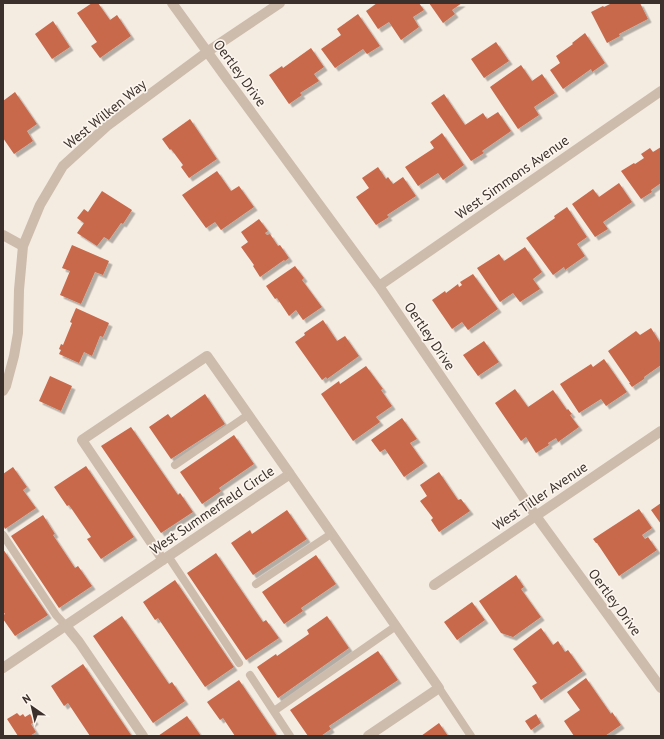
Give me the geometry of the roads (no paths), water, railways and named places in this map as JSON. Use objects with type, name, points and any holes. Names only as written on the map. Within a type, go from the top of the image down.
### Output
[{"type":"street","name":"Oertley Drive","points":[[172,3],[379,286],[536,516],[661,688]]},
{"type":"street","name":"West Wilken Way","points":[[3,391],[6,386],[14,356],[18,333],[23,246],[40,205],[63,166],[107,126],[207,52],[280,3]]},
{"type":"street","name":"West Simmons Avenue","points":[[379,286],[661,91]]},
{"type":"street","points":[[3,235],[23,246]]},
{"type":"street","points":[[165,558],[82,440],[207,356],[290,474]]},
{"type":"street","name":"West Tiller Avenue","points":[[434,585],[661,431]]},
{"type":"street","name":"West Summerfield Circle","points":[[3,668],[290,474],[439,688]]},
{"type":"street","points":[[66,626],[79,642],[143,736]]},
{"type":"street","points":[[368,736],[439,688]]},
{"type":"lane","points":[[174,465],[248,415]]},
{"type":"lane","points":[[256,584],[331,534]]},
{"type":"lane","points":[[3,535],[56,615],[66,626]]},
{"type":"lane","points":[[165,558],[239,663]]},
{"type":"lane","points":[[274,711],[396,626]]},
{"type":"lane","points":[[250,675],[290,736]]},
{"type":"lane","points":[[439,688],[471,736]]}]
